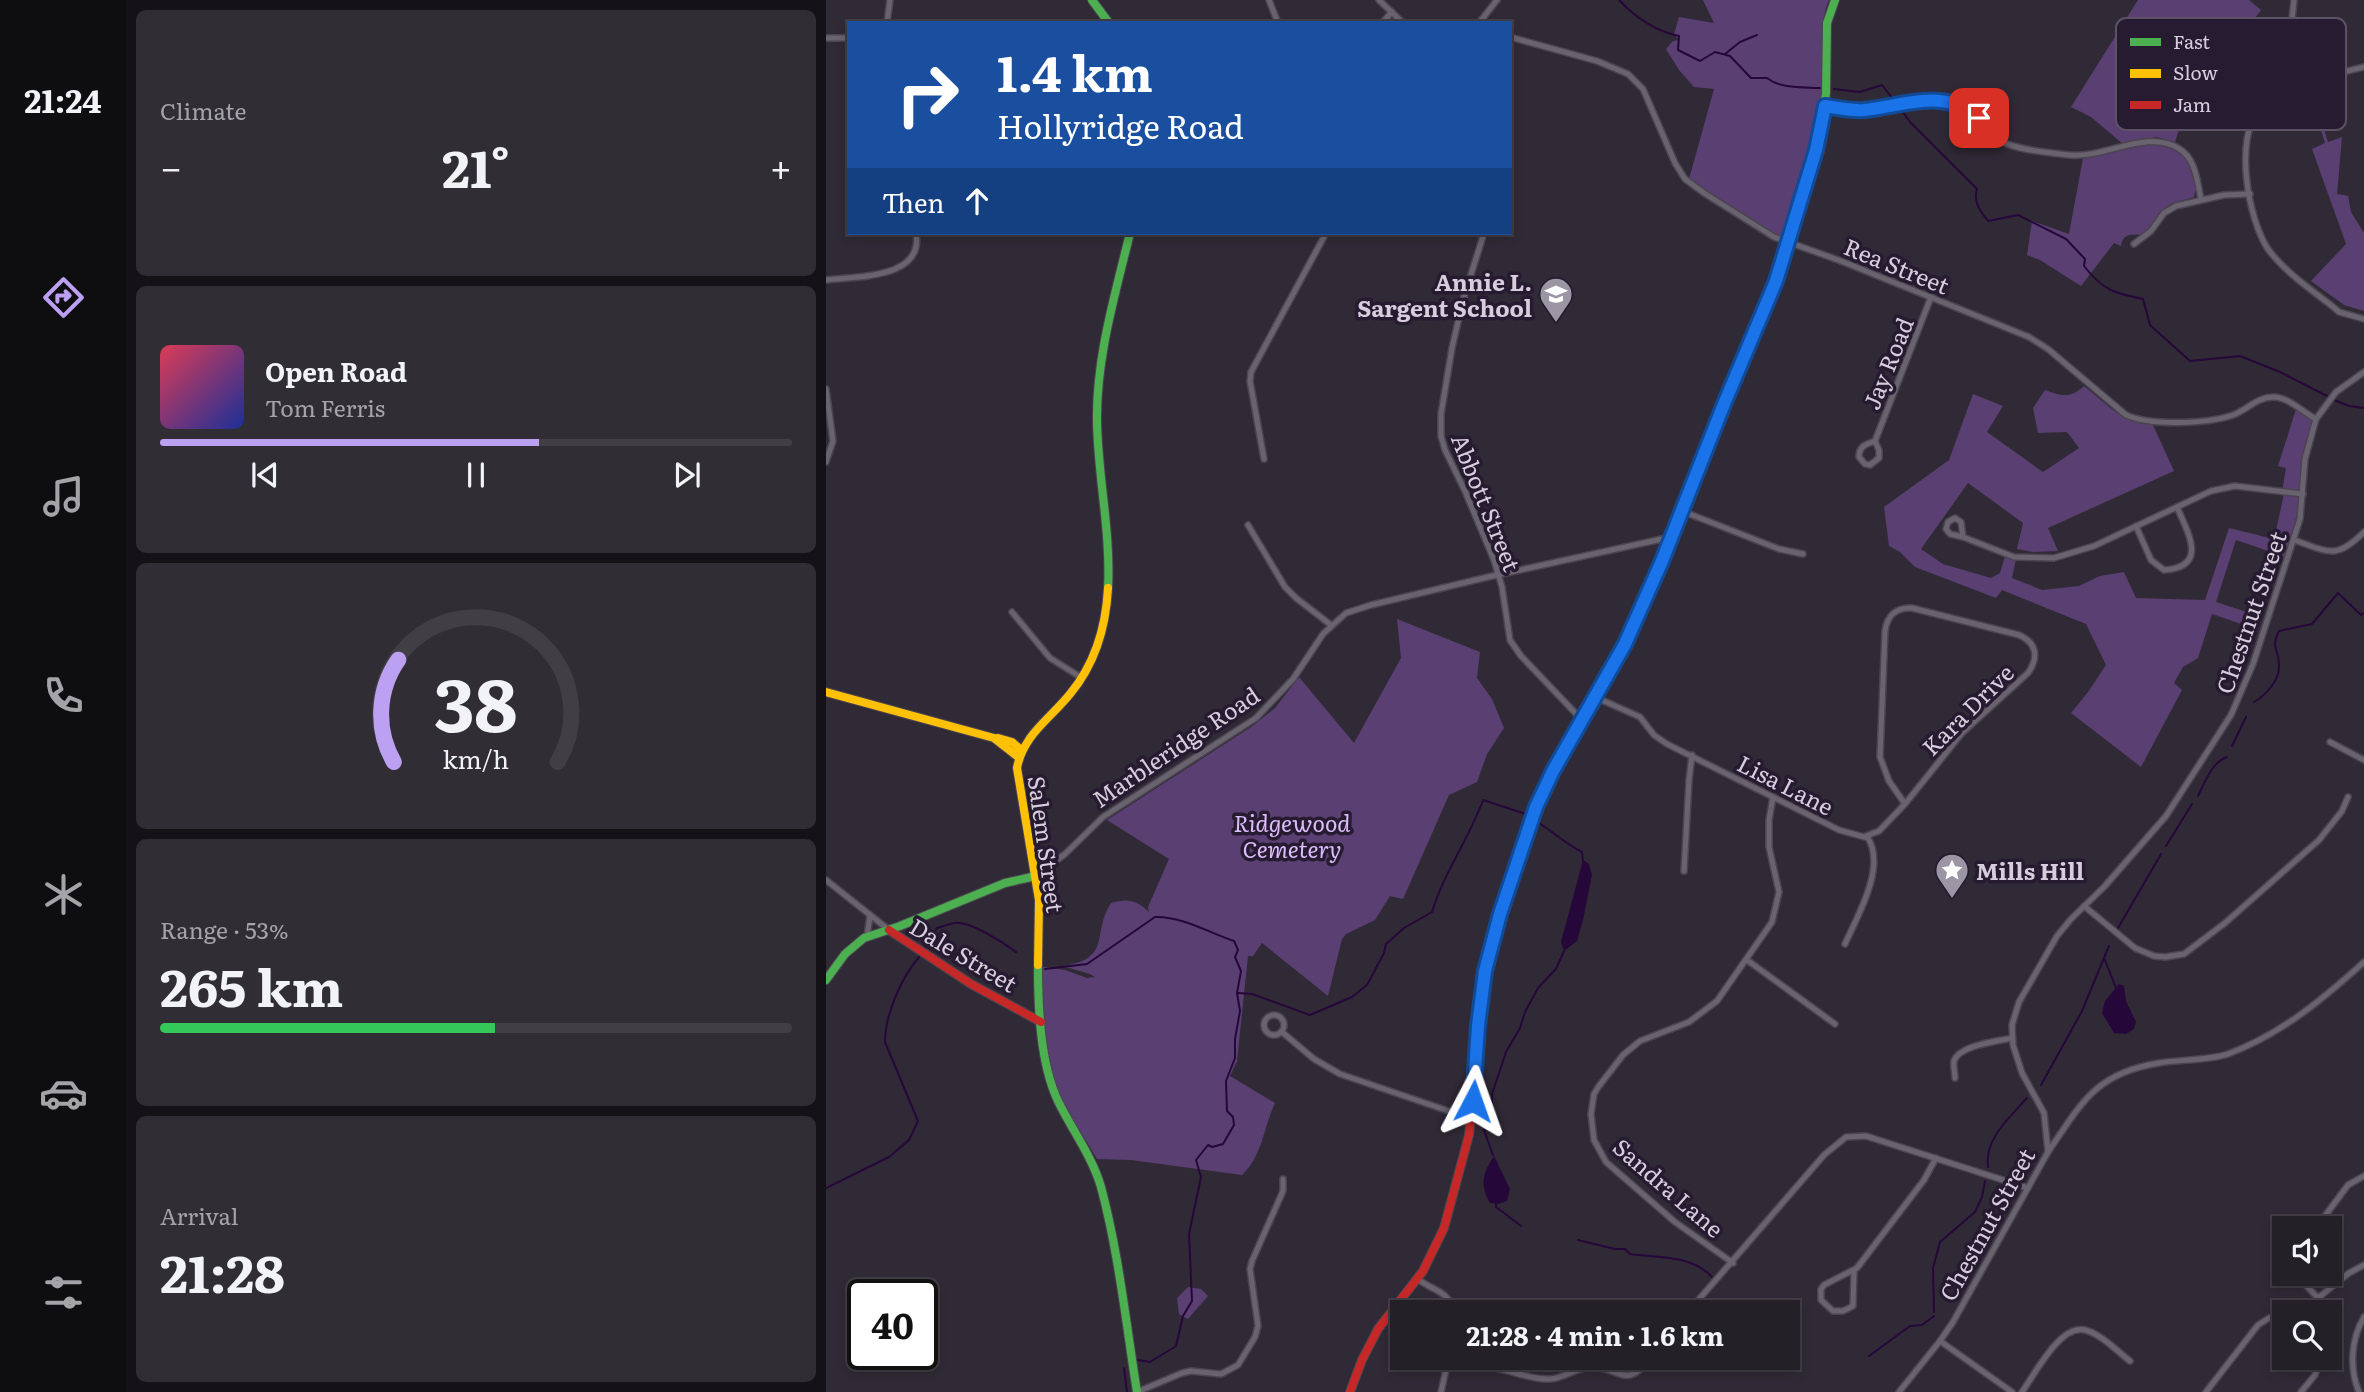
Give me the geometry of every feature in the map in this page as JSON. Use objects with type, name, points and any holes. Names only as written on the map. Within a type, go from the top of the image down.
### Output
[{"type":"street","points":[[887,21],[890,0]]},
{"type":"street","points":[[1092,0],[1108,21]]},
{"type":"street","points":[[1269,0],[1277,21]]},
{"type":"street","points":[[1379,0],[1401,21]]},
{"type":"street","points":[[1481,21],[1497,0]]},
{"type":"street","points":[[1350,1392],[1362,1360],[1381,1324],[1418,1279],[1444,1228],[1457,1186],[1472,1119],[1478,1026],[1485,971],[1536,807],[1635,623],[1753,332],[1773,290],[1816,150],[1825,106],[1827,23],[1835,0]]},
{"type":"street","points":[[2292,18],[2294,0]]},
{"type":"street","points":[[1384,21],[1392,12]]},
{"type":"street","points":[[826,38],[847,38]]},
{"type":"street","name":"Rea Street","points":[[1512,38],[1597,61],[1628,74],[1643,89],[1675,163],[1685,179],[1703,193],[1788,243],[1841,261],[2011,329],[2039,343],[2122,412],[2135,419],[2207,421],[2234,415],[2255,402],[2272,397],[2284,399],[2316,419]]},
{"type":"street","points":[[2346,73],[2364,67]]},
{"type":"street","points":[[1825,106],[1861,110],[1928,100],[1946,101],[1972,112],[2006,144],[2070,155],[2092,154],[2146,142],[2170,144],[2183,152],[2193,164],[2201,199]]},
{"type":"street","points":[[2250,130],[2245,144],[2250,194],[2257,227],[2276,258],[2339,312],[2364,319]]},
{"type":"street","points":[[2133,244],[2151,231],[2170,208],[2201,199],[2250,194]]},
{"type":"street","points":[[826,280],[904,266],[912,258],[917,246],[916,235]]},
{"type":"street","name":"Salem Street","points":[[1130,235],[1105,342],[1098,397],[1097,422],[1107,564],[1103,626],[1082,678],[1065,701],[1029,737],[1019,752],[1017,768],[1036,876],[1040,940],[1038,992],[1047,1069],[1053,1091],[1083,1144],[1100,1184],[1137,1392]]},
{"type":"street","points":[[1264,459],[1250,381],[1251,372],[1325,235]]},
{"type":"street","name":"Abbott Street","points":[[1483,235],[1463,300],[1452,348],[1440,427],[1444,450],[1490,549],[1499,575],[1513,647],[1582,720]]},
{"type":"street","name":"Jay Road","points":[[1875,441],[1880,450],[1879,458],[1875,463],[1865,464],[1859,457],[1859,452],[1862,447],[1875,441],[1931,298]]},
{"type":"street","name":"Chestnut Street","points":[[1899,1392],[1940,1341],[2048,1152],[2042,1108],[2019,1066],[2012,1038],[2014,1016],[2027,984],[2057,936],[2104,887],[2174,806],[2231,715],[2250,673],[2294,540],[2300,519],[2305,458],[2316,419],[2336,392],[2364,372]]},
{"type":"street","points":[[826,389],[833,441],[826,462]]},
{"type":"street","points":[[1963,537],[2014,557],[2054,558],[2094,546],[2211,491],[2235,486],[2303,494]]},
{"type":"street","points":[[2136,526],[2151,559],[2164,570],[2176,570],[2191,556],[2193,546],[2177,507]]},
{"type":"street","points":[[1682,511],[1779,549],[1803,554]]},
{"type":"street","points":[[1248,525],[1285,587],[1331,625]]},
{"type":"street","points":[[2294,540],[2322,550],[2340,551],[2350,546],[2364,532]]},
{"type":"street","name":"Marbleridge Road","points":[[826,980],[845,954],[867,937],[1005,883],[1036,876],[1065,854],[1103,817],[1256,719],[1293,679],[1331,625],[1356,609],[1671,537]]},
{"type":"street","name":"Kara Drive","points":[[1866,836],[1879,831],[1905,804],[1962,733],[2028,673],[2036,655],[2029,640],[2019,635],[1912,608],[1900,608],[1888,619],[1882,667],[1881,757],[1889,781],[1905,804]]},
{"type":"street","points":[[1012,612],[1050,658],[1082,678]]},
{"type":"street","points":[[826,692],[994,738],[1029,737]]},
{"type":"street","name":"Lisa Lane","points":[[1595,697],[1640,717],[1658,739],[1839,830],[1866,836]]},
{"type":"street","points":[[994,738],[1019,752]]},
{"type":"street","points":[[1006,739],[1019,752]]},
{"type":"street","points":[[2330,742],[2364,760]]},
{"type":"street","points":[[1684,871],[1692,755]]},
{"type":"street","name":"Sandra Lane","points":[[1732,1263],[1675,1222],[1606,1161],[1594,1140],[1591,1114],[1594,1094],[1623,1055],[1640,1041],[1689,1022],[1705,1011],[1724,993],[1772,922],[1779,898],[1769,847],[1773,797]]},
{"type":"street","points":[[2084,906],[2135,948],[2154,956],[2184,954],[2225,923],[2319,841],[2337,818],[2348,797]]},
{"type":"street","points":[[1845,944],[1863,903],[1875,863],[1874,850],[1866,836]]},
{"type":"street","name":"Dale Street","points":[[826,880],[889,930],[922,952],[984,991],[1041,1022]]},
{"type":"street","points":[[867,937],[870,915]]},
{"type":"street","points":[[1746,960],[1835,1024]]},
{"type":"street","points":[[2048,1152],[2087,1097],[2109,1079],[2151,1064],[2214,1058],[2245,1046],[2306,1011],[2364,962]]},
{"type":"street","points":[[1273,1014],[1280,1016],[1285,1026],[1282,1032],[1273,1035],[1267,1033],[1264,1027],[1267,1017],[1273,1014]]},
{"type":"street","points":[[1282,1032],[1314,1059],[1340,1074],[1472,1119]]},
{"type":"street","points":[[1955,1078],[1954,1060],[1960,1053],[1972,1047],[2012,1038]]},
{"type":"street","points":[[2046,1127],[2061,1133]]},
{"type":"street","points":[[1699,1300],[1824,1155],[1846,1137],[1866,1136],[2028,1188]]},
{"type":"street","points":[[1854,1270],[1853,1306],[1843,1311],[1833,1311],[1823,1303],[1821,1289],[1828,1281],[1854,1270],[1924,1180],[1936,1158]]},
{"type":"street","points":[[2325,1216],[2348,1185],[2364,1176]]},
{"type":"street","points":[[1137,1392],[1182,1373],[1192,1371],[1221,1374],[1238,1365],[1255,1337],[1258,1326],[1250,1269],[1283,1191],[1283,1179]]},
{"type":"street","points":[[2342,1279],[2364,1265]]},
{"type":"street","points":[[1418,1279],[1424,1285],[1440,1291],[1449,1300]]},
{"type":"street","points":[[2307,1286],[2318,1298],[2333,1286]]},
{"type":"street","points":[[2358,1392],[2353,1353],[2355,1337],[2364,1317]]},
{"type":"street","points":[[2206,1392],[2258,1325],[2272,1318]]},
{"type":"street","points":[[2022,1392],[2059,1340],[2071,1330],[2083,1329],[2093,1333],[2130,1361]]},
{"type":"street","points":[[1940,1341],[2012,1392]]},
{"type":"street","points":[[1441,1392],[1445,1370]]},
{"type":"street","points":[[1504,1370],[1550,1379],[1579,1370]]},
{"type":"street","points":[[1604,1370],[1616,1375],[1629,1375],[1640,1370]]},
{"type":"street","points":[[2301,1392],[2315,1376],[2317,1370]]},
{"type":"green space","points":[[1703,0],[1829,0],[1822,38],[1824,89],[1820,119],[1812,154],[1785,238],[1780,238],[1689,179],[1714,89],[1694,87],[1666,49],[1673,41],[1679,40],[1674,34],[1679,17],[1714,23]]},
{"type":"green space","points":[[2138,0],[2249,0],[2261,10],[2255,18],[2127,18]]},
{"type":"green space","points":[[2116,35],[2116,130],[2179,130],[2175,142],[2157,137],[2123,144],[2091,117],[2071,107]]},
{"type":"green space","points":[[2321,130],[2324,130],[2328,142],[2342,137],[2337,194],[2348,196],[2351,212],[2364,233],[2364,311],[2344,305],[2311,281],[2346,244],[2312,149],[2325,143]]},
{"type":"green space","points":[[2153,144],[2175,151],[2185,158],[2194,179],[2194,197],[2164,209],[2144,234],[2127,236],[2121,246],[2114,243],[2081,286],[2040,260],[2027,255],[2032,221],[2069,234],[2083,158]]},
{"type":"green space","points":[[2084,386],[2124,417],[2153,425],[2174,471],[2048,528],[2058,551],[2033,552],[2017,549],[2023,523],[1968,483],[1921,549],[1943,564],[1991,578],[2000,573],[2005,556],[2016,559],[2012,578],[2042,590],[2079,586],[2100,576],[2124,572],[2136,598],[2205,600],[2229,528],[2274,539],[2284,494],[2302,495],[2286,557],[2236,540],[2216,602],[2262,617],[2257,632],[2253,628],[2212,614],[2198,658],[2183,667],[2174,683],[2182,690],[2141,767],[2071,713],[2106,665],[2086,624],[2002,590],[1996,598],[1915,567],[1900,552],[1889,546],[1884,507],[1949,460],[1973,394],[2003,406],[1987,432],[2043,472],[2079,448],[2067,432],[2038,433],[2033,408],[2045,390],[2066,395]]},
{"type":"green space","points":[[2297,406],[2316,419],[2310,435],[2303,494],[2282,492],[2286,468],[2278,466]]},
{"type":"green space","name":"Ridgewood Cemetery","points":[[1397,619],[1480,652],[1477,678],[1492,699],[1504,728],[1487,754],[1477,782],[1449,795],[1403,899],[1390,896],[1375,920],[1346,934],[1342,939],[1328,996],[1262,943],[1253,956],[1248,956],[1237,1061],[1230,1076],[1275,1103],[1259,1150],[1242,1175],[1131,1160],[1097,1159],[1067,1110],[1053,1078],[1045,1037],[1039,966],[1065,970],[1087,978],[1095,977],[1062,966],[1078,963],[1095,951],[1105,914],[1111,903],[1132,901],[1149,912],[1148,907],[1169,859],[1107,820],[1251,727],[1275,708],[1299,677],[1354,743],[1401,658]]},
{"type":"green space","points":[[1188,1287],[1201,1289],[1208,1296],[1188,1319],[1179,1314],[1177,1298]]},
{"type":"shaded area","points":[[1583,860],[1589,864],[1592,875],[1583,920],[1577,941],[1564,951],[1561,942]]},
{"type":"shaded area","points":[[2119,984],[2124,986],[2126,1001],[2136,1022],[2134,1029],[2126,1034],[2114,1033],[2102,1013],[2105,1001]]},
{"type":"shaded area","points":[[1494,1156],[1510,1189],[1507,1201],[1498,1204],[1490,1203],[1484,1190],[1485,1173]]},
{"type":"waterway","points":[[1619,0],[1646,22],[1679,36],[1678,50],[1700,61],[1715,52],[1730,56],[1751,78],[1767,78],[1792,87],[1820,88]]},
{"type":"waterway","points":[[1725,54],[1740,42],[1757,35]]},
{"type":"waterway","points":[[1834,89],[1860,92],[1882,85],[1896,103]]},
{"type":"waterway","points":[[1899,107],[1910,122],[1977,189],[1977,202],[1988,221],[2018,215],[2066,239],[2085,259],[2084,266],[2103,285],[2116,292],[2143,299],[2150,325],[2190,361],[2240,356],[2280,372],[2327,396]]},
{"type":"waterway","points":[[2334,400],[2364,408]]},
{"type":"waterway","points":[[2254,702],[2267,691],[2279,671],[2275,645],[2279,631],[2312,624],[2338,593],[2361,615],[2364,613]]},
{"type":"waterway","points":[[2232,746],[2246,717]]},
{"type":"waterway","points":[[2198,796],[2213,768],[2227,757]]},
{"type":"waterway","points":[[1238,993],[1252,994],[1310,1015],[1352,997],[1367,985],[1386,944],[1404,928],[1432,912],[1483,800],[1526,814]]},
{"type":"waterway","points":[[2166,846],[2192,804]]},
{"type":"waterway","points":[[1536,821],[1582,852],[1583,861]]},
{"type":"waterway","points":[[2118,928],[2161,854]]},
{"type":"waterway","points":[[1045,969],[1087,964],[1155,917],[1185,922],[1234,941],[1238,950],[1235,957],[1241,971],[1237,993],[1240,1011],[1235,1058],[1226,1081],[1227,1111],[1233,1117],[1234,1125],[1223,1144],[1212,1147],[1208,1145],[1196,1160],[1201,1177],[1189,1234],[1192,1301],[1183,1316],[1176,1346],[1150,1362],[1138,1360]]},
{"type":"waterway","points":[[925,948],[937,928],[960,923],[986,933],[1016,952]]},
{"type":"waterway","points":[[2041,1085],[2082,1011],[2109,946]]},
{"type":"waterway","points":[[1492,1102],[1492,1094],[1506,1052],[1520,1028],[1525,1012],[1538,988],[1556,969],[1564,951]]},
{"type":"waterway","points":[[826,1188],[889,1157],[909,1140],[918,1121],[885,1042],[888,1020],[896,996],[920,956]]},
{"type":"waterway","points":[[2105,960],[2116,988]]},
{"type":"waterway","points":[[1988,1167],[1994,1138],[2027,1098]]},
{"type":"waterway","points":[[1485,1125],[1491,1106]]},
{"type":"waterway","points":[[1484,1130],[1493,1155]]},
{"type":"waterway","points":[[1934,1312],[1933,1268],[1940,1242],[1975,1212],[1985,1181]]},
{"type":"waterway","points":[[1496,1202],[1496,1207],[1521,1226]]},
{"type":"waterway","points":[[1578,1240],[1625,1249],[1630,1254],[1684,1261],[1694,1264],[1712,1277]]},
{"type":"waterway","points":[[1869,1356],[1910,1326],[1922,1325],[1934,1316]]},
{"type":"waterway","points":[[1124,1368],[1127,1392]]},
{"type":"traffic: fast","points":[[1092,0],[1108,21]]},
{"type":"traffic: fast","points":[[1738,375],[1776,281],[1821,130],[1826,93],[1827,23],[1835,0]]},
{"type":"traffic: fast","points":[[1108,588],[1108,546],[1098,443],[1098,398],[1108,327],[1130,235]]},
{"type":"traffic: fast","points":[[1484,982],[1500,914],[1536,807],[1625,641]]},
{"type":"traffic: fast","points":[[826,980],[845,954],[864,938],[1005,883],[1036,876]]},
{"type":"traffic: fast","points":[[1038,965],[1040,1016],[1047,1070],[1058,1101],[1087,1154],[1101,1187],[1117,1263],[1137,1392]]},
{"type":"traffic: slow","points":[[1625,641],[1641,610],[1738,375]]},
{"type":"traffic: slow","points":[[1038,965],[1039,900],[1017,768],[1020,756],[1031,737],[1070,694],[1086,670],[1102,630],[1108,588]]},
{"type":"traffic: slow","points":[[826,692],[994,738],[1017,756]]},
{"type":"traffic: slow","points":[[998,738],[1012,742],[1020,749]]},
{"type":"traffic: jam","points":[[889,930],[971,984],[1041,1022]]},
{"type":"traffic: jam","points":[[1350,1392],[1378,1329],[1423,1271],[1444,1228],[1469,1135],[1484,982]]},
{"type":"place","name":"Annie L. Sargent School","points":[[1556,324]]},
{"type":"place","name":"Mills Hill","points":[[1952,900]]},
{"type":"route","points":[[1473,1101],[1485,971],[1509,883],[1536,807],[1553,771],[1625,644],[1641,610],[1753,332],[1773,290],[1816,150],[1825,106],[1861,110],[1938,100],[1956,104],[1979,118]]}]
